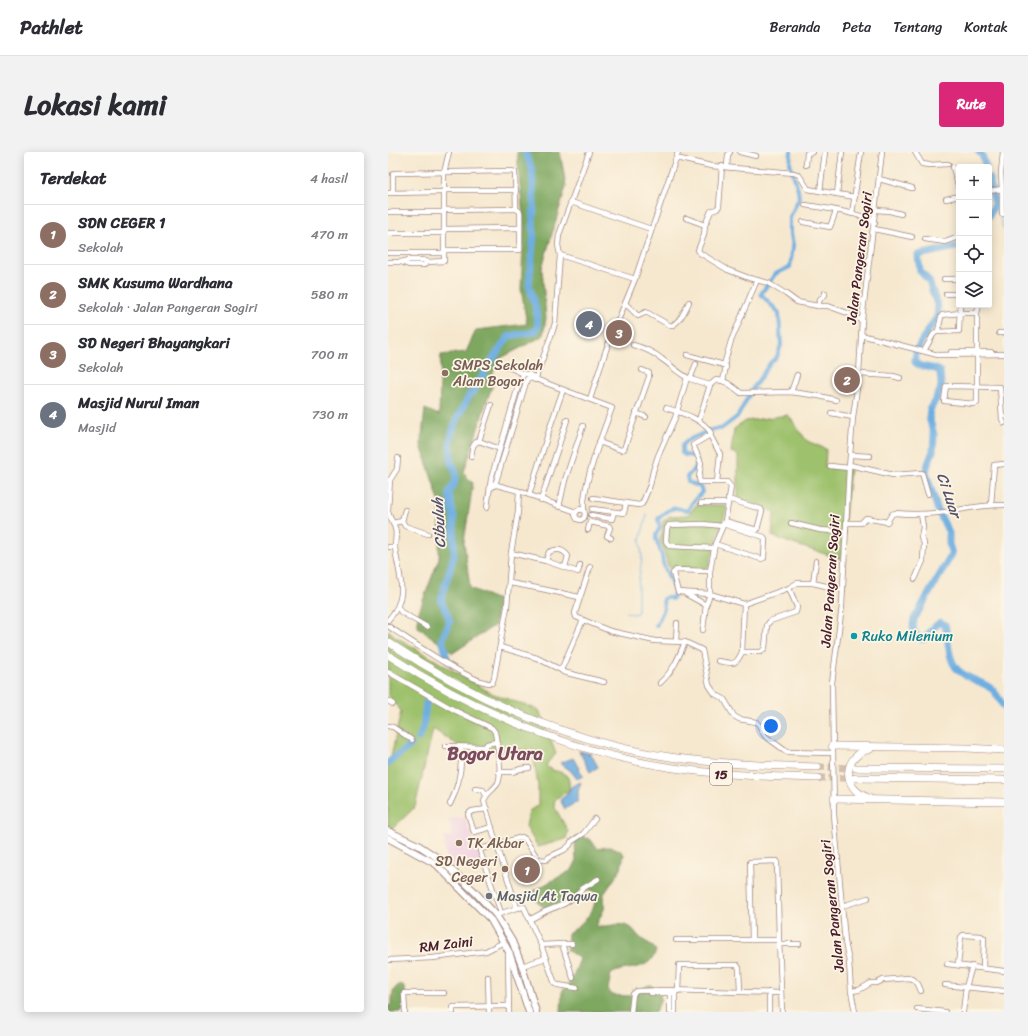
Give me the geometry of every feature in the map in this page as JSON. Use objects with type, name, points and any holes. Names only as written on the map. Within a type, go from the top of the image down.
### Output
[{"type":"highway","points":[[388,638],[412,658]]},
{"type":"highway","name":"15","points":[[388,642],[412,658],[451,680],[516,711],[587,738],[668,757],[741,765],[818,767]]},
{"type":"highway","name":"15","points":[[388,655],[437,685],[490,712],[551,737],[585,748],[666,767],[767,777],[818,778]]},
{"type":"highway","points":[[832,750],[877,748],[966,748],[1004,750]]},
{"type":"highway","points":[[877,748],[859,754],[853,759],[848,772],[849,779],[856,791],[862,795],[877,799]]},
{"type":"highway","points":[[856,768],[1004,769]]},
{"type":"highway","points":[[855,778],[1004,780]]},
{"type":"highway","points":[[834,799],[1004,802]]},
{"type":"main road","points":[[388,831],[418,845],[441,860],[498,914],[512,941],[522,966],[536,1012]]},
{"type":"main road","points":[[388,838],[436,864],[491,920],[509,952],[529,1012]]},
{"type":"street","points":[[388,262],[401,262],[409,265],[424,265],[428,262],[444,261],[444,173],[450,152]]},
{"type":"street","points":[[536,379],[553,330],[560,255],[558,240],[589,152]]},
{"type":"street","points":[[590,399],[606,350],[635,279],[678,152]]},
{"type":"street","points":[[730,152],[724,166],[719,206],[717,209],[711,211],[705,225],[704,235],[698,250],[700,253],[728,270],[748,278],[768,283],[797,302],[818,306],[828,306],[862,320]]},
{"type":"street","points":[[740,152],[756,156]]},
{"type":"street","points":[[806,165],[807,153],[813,152]]},
{"type":"street","points":[[820,191],[825,152]]},
{"type":"street","points":[[837,194],[842,152]]},
{"type":"street","points":[[852,214],[861,152]]},
{"type":"street","name":"Jalan Pangeran Sogiri","points":[[854,1012],[849,962],[845,942],[834,799],[832,683],[843,590],[853,417],[859,374],[860,334],[874,229],[882,152]]},
{"type":"street","points":[[915,152],[922,164],[948,164]]},
{"type":"street","points":[[1001,152],[1003,173],[1001,192],[1002,214],[1004,214]]},
{"type":"street","points":[[676,158],[711,166],[794,173],[799,175],[808,189],[855,197]]},
{"type":"street","points":[[953,167],[956,174]]},
{"type":"street","points":[[388,253],[520,250],[520,212],[516,208],[516,190],[514,171],[395,173],[393,174],[390,193],[516,190]]},
{"type":"street","points":[[879,179],[912,188]]},
{"type":"street","points":[[946,199],[956,197]]},
{"type":"street","points":[[571,202],[651,229]]},
{"type":"street","points":[[805,205],[872,219],[874,223]]},
{"type":"street","points":[[388,212],[516,208]]},
{"type":"street","points":[[876,210],[890,211],[901,214]]},
{"type":"street","points":[[803,222],[831,227],[836,211]]},
{"type":"street","points":[[686,218],[705,225]]},
{"type":"street","points":[[388,233],[520,228]]},
{"type":"street","points":[[874,229],[912,236]]},
{"type":"street","points":[[925,239],[945,242],[956,238]]},
{"type":"street","points":[[560,255],[635,279]]},
{"type":"street","points":[[944,279],[956,279]]},
{"type":"street","points":[[722,381],[726,369],[726,366],[724,365],[731,341],[757,280]]},
{"type":"street","points":[[818,306],[820,299],[825,296],[825,293]]},
{"type":"street","points":[[946,294],[956,294]]},
{"type":"street","points":[[854,300],[864,301]]},
{"type":"street","points":[[625,303],[638,316],[646,312],[672,326],[684,313],[689,302]]},
{"type":"street","points":[[923,351],[933,335],[938,331],[959,331],[960,308]]},
{"type":"street","points":[[978,308],[977,314],[977,353],[977,386],[977,403],[944,401],[946,386],[977,386],[1001,388],[1002,418],[1004,423]]},
{"type":"street","points":[[938,331],[942,315],[960,313],[977,314]]},
{"type":"street","points":[[860,334],[938,355],[1004,353]]},
{"type":"street","points":[[633,345],[653,353],[674,370],[688,378],[710,385]]},
{"type":"street","points":[[687,355],[724,365]]},
{"type":"street","points":[[593,498],[640,505],[642,504],[650,485],[658,456],[678,411],[688,378],[696,364]]},
{"type":"street","points":[[504,365],[563,390],[612,408],[599,442],[586,488],[584,498],[585,516],[581,520],[575,517],[576,512]]},
{"type":"street","points":[[599,442],[623,449],[649,375],[642,370]]},
{"type":"street","points":[[487,508],[500,448],[520,380],[524,374]]},
{"type":"street","points":[[859,374],[893,376],[900,378]]},
{"type":"street","points":[[791,392],[797,375]]},
{"type":"street","points":[[492,486],[528,378],[536,379]]},
{"type":"street","points":[[699,420],[710,385],[716,380],[731,385],[740,393],[791,392],[836,400]]},
{"type":"street","points":[[529,495],[563,390]]},
{"type":"street","points":[[479,441],[491,404]]},
{"type":"street","points":[[666,408],[678,411],[699,420],[708,428],[720,454],[717,482]]},
{"type":"street","points":[[636,413],[646,417]]},
{"type":"street","points":[[831,413],[853,417]]},
{"type":"street","points":[[541,500],[567,420]]},
{"type":"street","points":[[560,506],[565,480],[583,426]]},
{"type":"street","points":[[703,630],[706,604],[710,594],[710,571],[715,546],[723,524],[730,493],[730,484],[727,482],[702,483],[699,481],[700,462],[693,447],[695,443],[711,434]]},
{"type":"street","points":[[471,457],[474,442],[479,441],[500,448]]},
{"type":"street","points":[[851,455],[870,456]]},
{"type":"street","points":[[388,620],[398,607],[401,598],[400,570],[395,547],[396,529],[388,511],[389,480],[397,469],[398,458]]},
{"type":"street","points":[[991,505],[994,466],[995,464],[1004,464]]},
{"type":"street","points":[[830,466],[850,466],[892,475],[922,473],[928,494]]},
{"type":"street","points":[[492,486],[518,491],[576,512],[580,509],[584,511]]},
{"type":"street","points":[[388,626],[471,677],[492,683],[494,680],[507,607],[510,583],[511,553],[518,512],[518,491]]},
{"type":"street","points":[[700,503],[728,501],[761,509],[762,511],[757,530],[723,524],[669,524],[667,528],[666,541],[669,546],[715,546],[761,559],[764,558],[766,538],[723,524]]},
{"type":"street","points":[[592,509],[624,513],[626,503]]},
{"type":"street","points":[[846,523],[861,523],[866,518],[887,522],[895,512],[922,514],[991,505],[1004,505]]},
{"type":"street","points":[[405,510],[402,521],[405,526],[428,534]]},
{"type":"street","points":[[591,515],[612,519],[614,512]]},
{"type":"street","points":[[915,579],[923,561],[924,543],[921,538],[923,527],[922,514]]},
{"type":"street","points":[[608,518],[607,525],[610,526],[607,536],[611,538]]},
{"type":"street","points":[[393,523],[402,521]]},
{"type":"street","points":[[588,530],[590,522],[607,525]]},
{"type":"street","points":[[791,524],[820,530],[846,532]]},
{"type":"street","points":[[389,547],[395,547]]},
{"type":"street","points":[[546,561],[549,552],[555,549],[563,550],[568,556],[565,567]]},
{"type":"street","points":[[511,553],[546,561],[578,572],[580,565]]},
{"type":"street","points":[[813,583],[816,561]]},
{"type":"street","points":[[590,567],[575,612],[576,617],[610,631],[654,641],[685,642],[702,650],[709,685],[715,694],[724,699],[734,716],[739,719],[756,722],[765,736],[787,752],[832,750]]},
{"type":"street","points":[[710,571],[674,571],[673,573],[678,592],[710,594],[744,604],[797,584],[813,583],[843,590]]},
{"type":"street","points":[[510,583],[579,598]]},
{"type":"street","points":[[742,652],[760,652],[765,648],[767,625],[770,621],[796,612],[797,607],[789,588]]},
{"type":"street","points":[[685,593],[706,604]]},
{"type":"street","points":[[718,661],[735,663],[738,661],[742,652],[744,604]]},
{"type":"street","points":[[398,607],[401,612],[427,627]]},
{"type":"street","points":[[561,670],[583,620]]},
{"type":"street","points":[[676,641],[677,623]]},
{"type":"street","points":[[660,683],[669,675],[677,662],[685,642]]},
{"type":"street","points":[[500,647],[537,658],[563,672],[604,682]]},
{"type":"street","points":[[388,672],[456,711],[492,728],[495,732],[499,780],[498,784],[486,796],[484,801],[517,908]]},
{"type":"street","points":[[388,701],[393,704]]},
{"type":"street","points":[[388,726],[393,727],[412,740]]},
{"type":"street","points":[[445,746],[485,747],[487,744],[496,742]]},
{"type":"street","points":[[450,804],[456,793],[461,762],[461,747]]},
{"type":"street","points":[[499,772],[513,772],[520,769],[529,768]]},
{"type":"street","points":[[475,789],[483,790],[486,796]]},
{"type":"street","points":[[487,809],[472,811],[468,814],[474,832],[492,827]]},
{"type":"street","points":[[578,988],[556,985],[541,945],[524,907],[498,914],[480,852],[482,848],[523,837],[538,859],[546,860],[570,845],[571,842],[583,834],[595,819]]},
{"type":"street","points":[[752,940],[750,862],[777,861],[782,1012]]},
{"type":"street","points":[[530,919],[564,904],[577,895],[582,889],[598,879]]},
{"type":"street","points":[[842,906],[868,898]]},
{"type":"street","points":[[958,965],[961,937],[963,935],[981,936],[984,938],[983,968]]},
{"type":"street","points":[[676,940],[752,940],[799,944]]},
{"type":"street","name":"RM Zaini","points":[[388,960],[433,958],[486,951],[504,942]]},
{"type":"street","points":[[562,944],[573,978]]},
{"type":"street","points":[[541,945],[572,944]]},
{"type":"street","points":[[509,952],[509,1012]]},
{"type":"street","points":[[522,966],[546,958]]},
{"type":"street","points":[[947,964],[1004,971]]},
{"type":"street","points":[[670,1012],[679,965],[723,965],[739,967],[740,991]]},
{"type":"street","points":[[963,1012],[966,987],[972,966]]},
{"type":"street","points":[[488,977],[489,1012]]},
{"type":"street","points":[[851,991],[859,990],[871,983],[877,983],[883,980],[909,978],[918,984],[921,991]]},
{"type":"street","points":[[945,985],[1004,992]]},
{"type":"street","points":[[645,992],[668,990],[674,993]]},
{"type":"street","points":[[631,1012],[633,994],[637,991],[658,994],[740,991],[781,992]]},
{"type":"street","points":[[405,1012],[404,993],[444,992]]},
{"type":"street","points":[[769,992],[769,1012]]},
{"type":"street","points":[[674,993],[675,1012]]},
{"type":"street","points":[[472,1006],[472,1012]]},
{"type":"street","points":[[453,1012],[453,1007],[509,1006]]},
{"type":"street","points":[[917,1009],[945,1012]]},
{"type":"shaded area","name":"TK Akbar","points":[[466,817],[468,831],[472,831],[474,849],[478,849],[482,866],[474,867],[473,863],[451,866],[446,856],[444,837],[451,836],[449,819]]},
{"type":"green space","points":[[517,152],[560,152],[566,186],[542,268],[546,318],[543,336],[499,359],[493,373],[496,377],[464,472],[468,479],[473,483],[464,542],[470,588],[498,600],[495,625],[453,653],[418,627],[418,614],[439,558],[440,504],[421,445],[425,409],[439,415],[441,355],[466,352],[476,330],[527,324],[521,289],[524,227]]},
{"type":"green space","points":[[788,415],[807,441],[826,449],[825,467],[850,469],[841,559],[772,536],[774,512],[738,498],[738,455],[731,452],[734,429],[746,421]]},
{"type":"green space","points":[[696,505],[724,505],[727,508],[708,568],[670,568],[668,566],[660,540],[663,529],[663,521],[670,516],[688,515]]},
{"type":"green space","points":[[388,630],[396,637],[491,693],[539,710],[556,754],[546,766],[562,773],[568,778],[569,790],[555,799],[554,806],[568,831],[566,839],[538,847],[526,827],[529,811],[538,805],[538,785],[532,749],[504,752],[461,747],[433,729],[415,807],[392,829],[388,828],[388,759],[391,757],[401,711],[388,696]]},
{"type":"green space","points":[[582,836],[589,839],[598,849],[612,847],[618,849],[624,854],[621,869],[604,894],[603,901],[605,907],[596,926],[626,925],[630,927],[640,938],[653,946],[656,951],[653,958],[648,963],[611,974],[608,989],[611,995],[628,996],[649,985],[654,987],[660,996],[659,1004],[655,1012],[561,1012],[562,992],[572,979],[580,959],[567,950],[568,934],[579,926],[591,912],[597,893],[590,890],[582,890],[564,907],[556,908],[550,911],[538,903],[533,891],[572,870],[576,862],[575,838]]},
{"type":"green space","points":[[401,984],[406,993],[402,1012],[388,1012],[388,1007],[392,1004],[392,995],[394,990]]},
{"type":"water","points":[[579,751],[591,754],[598,767],[590,772]]},
{"type":"water","points":[[573,758],[583,776],[577,779],[571,771],[560,763]]},
{"type":"water","points":[[581,782],[578,791],[578,801],[565,809],[560,800],[567,794],[572,786]]},
{"type":"waterway","name":"Cibuluh","points":[[447,658],[442,639],[450,621],[441,600],[454,555],[454,518],[449,493],[456,476],[455,468],[451,464],[451,436],[458,417],[470,394],[474,391],[487,367],[509,336],[534,332],[538,327],[536,309],[529,285],[534,234],[534,206],[532,169],[525,152]]},
{"type":"waterway","points":[[656,626],[664,609],[663,599],[667,597],[672,599],[675,592],[663,563],[662,555],[656,539],[656,535],[660,527],[658,519],[666,512],[675,508],[688,510],[702,492],[700,487],[688,482],[687,477],[696,467],[697,460],[694,456],[685,455],[682,453],[682,445],[686,441],[708,431],[721,429],[738,416],[751,391],[771,362],[777,357],[781,345],[779,313],[761,294],[775,274],[790,267],[793,245],[790,229],[790,217],[799,198],[790,163],[791,152]]},
{"type":"waterway","name":"Ci Luar","points":[[979,152],[982,155],[985,164]]},
{"type":"waterway","name":"Ci Luar","points":[[992,191],[995,204],[992,210]]},
{"type":"waterway","points":[[995,204],[1004,230]]},
{"type":"waterway","name":"Ci Luar","points":[[956,247],[918,255],[920,271],[929,281],[938,307],[937,317],[916,352],[915,362],[920,366],[934,368],[940,371],[941,385],[940,391],[930,410],[929,417],[934,435],[933,451],[926,472],[938,511],[949,533],[949,544],[952,554],[914,619],[913,628],[918,637],[924,639],[940,622],[945,625],[951,659],[957,669],[965,675],[992,689],[1004,707]]},
{"type":"waterway","points":[[626,612],[633,614],[637,613],[638,611],[638,585],[642,558],[640,540],[647,515]]},
{"type":"waterway","name":"Cibuluh","points":[[419,738],[423,728],[426,703]]},
{"type":"waterway","name":"Cibuluh","points":[[388,763],[411,745]]},
{"type":"tunnel","points":[[818,767],[854,768]]},
{"type":"tunnel","points":[[818,778],[855,778]]},
{"type":"place","name":"Masjid Nurul Iman","points":[[589,324]]},
{"type":"place","name":"SD Negeri Bhayangkari","points":[[619,333]]},
{"type":"place","name":"SMPS Sekolah Alam Bogor","points":[[445,373]]},
{"type":"place","name":"SMK Kusuma Wardhana","points":[[847,380]]},
{"type":"place","name":"Ruko Milenium","points":[[854,636]]},
{"type":"place","name":"TK Akbar","points":[[459,843]]},
{"type":"place","name":"SD Negeri Ceger 1","points":[[505,869]]},
{"type":"place","name":"SDN CEGER 1","points":[[527,870]]},
{"type":"place","name":"Masjid At Taqwa","points":[[489,896]]},
{"type":"district","name":"Bogor Utara","points":[[495,754]]}]
